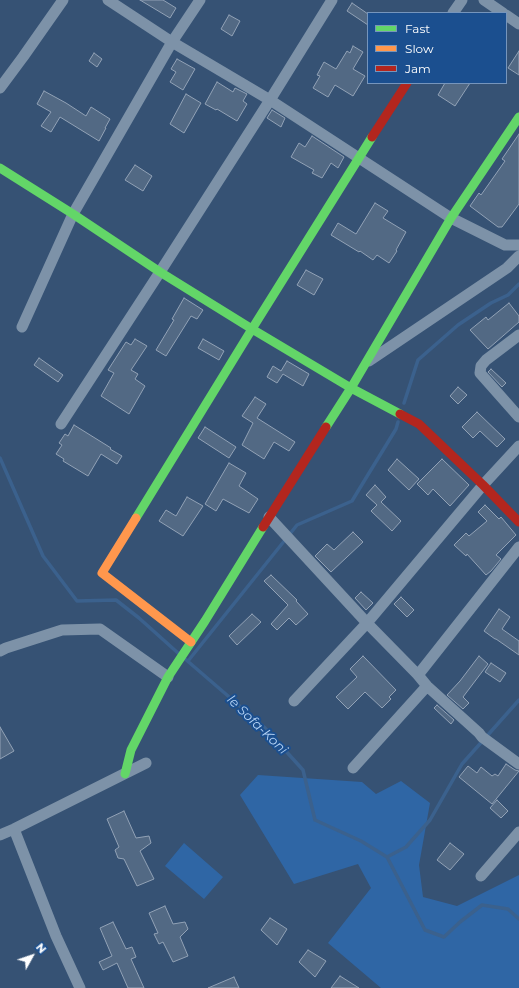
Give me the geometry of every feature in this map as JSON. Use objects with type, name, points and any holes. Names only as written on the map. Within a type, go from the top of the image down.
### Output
[{"type":"street","points":[[0,88],[63,0]]},
{"type":"street","points":[[108,0],[172,42],[270,100],[451,218],[504,244],[519,244]]},
{"type":"street","points":[[22,327],[73,214],[172,42],[200,0]]},
{"type":"street","points":[[60,424],[160,272],[332,0]]},
{"type":"street","points":[[454,12],[462,0]]},
{"type":"street","points":[[484,0],[502,12]]},
{"type":"street","points":[[507,16],[519,24]]},
{"type":"street","points":[[191,642],[102,573],[358,158],[406,84]]},
{"type":"street","points":[[125,774],[131,750],[168,677],[366,364],[451,218],[519,117]]},
{"type":"street","points":[[0,168],[73,214],[160,272],[252,329],[351,388],[419,424],[483,485],[519,522]]},
{"type":"street","points":[[366,364],[507,268],[519,256]]},
{"type":"street","points":[[519,335],[486,360],[481,366],[480,373],[519,417]]},
{"type":"street","points":[[294,701],[367,623],[483,485],[519,446]]},
{"type":"street","points":[[269,517],[427,686],[486,740],[519,764]]},
{"type":"street","points":[[418,675],[519,547]]},
{"type":"street","points":[[0,651],[62,630],[100,629],[168,677]]},
{"type":"street","points":[[353,768],[427,686]]},
{"type":"street","points":[[0,835],[14,830],[146,763]]},
{"type":"street","points":[[14,830],[56,936],[80,988]]},
{"type":"street","points":[[481,876],[519,832]]},
{"type":"shaded area","points":[[258,775],[362,782],[376,794],[401,781],[430,803],[419,865],[423,897],[457,906],[519,875],[519,988],[381,988],[328,943],[371,888],[358,864],[294,884],[240,795]]},
{"type":"shaded area","points":[[184,843],[223,877],[204,899],[165,866]]},
{"type":"building","points":[[140,0],[163,0],[176,8],[170,18]]},
{"type":"building","points":[[352,3],[367,13],[367,24],[347,11]]},
{"type":"building","points":[[229,15],[240,21],[232,36],[221,29]]},
{"type":"building","points":[[353,46],[363,52],[353,69],[365,76],[353,96],[335,85],[328,97],[313,88],[320,76],[317,75],[324,62],[336,69],[347,51],[350,53]]},
{"type":"building","points":[[519,51],[519,75],[508,68]]},
{"type":"building","points":[[94,53],[102,59],[97,67],[89,61]]},
{"type":"building","points":[[177,59],[195,69],[183,90],[170,82],[176,72],[171,69]]},
{"type":"building","points":[[217,82],[233,92],[235,88],[247,94],[243,101],[247,104],[237,121],[217,109],[216,110],[205,104]]},
{"type":"building","points":[[444,84],[469,84],[455,106],[438,95]]},
{"type":"building","points":[[44,91],[86,116],[91,107],[110,119],[99,141],[60,117],[51,132],[41,126],[51,112],[37,104]]},
{"type":"building","points":[[186,94],[201,103],[184,133],[170,124]]},
{"type":"building","points":[[272,110],[285,118],[281,127],[267,118]]},
{"type":"building","points":[[519,134],[519,204],[502,227],[498,227],[470,206],[479,193],[481,195],[505,161],[502,159]]},
{"type":"building","points":[[312,136],[344,157],[338,168],[331,163],[322,178],[312,173],[314,170],[291,157],[299,143],[305,147]]},
{"type":"building","points":[[135,165],[152,176],[143,191],[125,180]]},
{"type":"building","points":[[375,203],[388,211],[383,218],[406,232],[396,250],[397,251],[389,263],[377,255],[373,260],[331,235],[338,223],[356,234]]},
{"type":"building","points":[[306,270],[323,279],[314,295],[297,285]]},
{"type":"building","points":[[184,298],[203,310],[197,319],[191,316],[166,356],[156,350],[174,320],[172,319]]},
{"type":"building","points":[[509,303],[519,316],[519,322],[488,349],[470,330],[486,317],[488,320]]},
{"type":"building","points":[[135,339],[147,346],[131,370],[138,374],[135,379],[145,386],[129,414],[101,396],[114,373],[108,370],[126,342],[131,345]]},
{"type":"building","points":[[203,339],[224,351],[219,360],[198,348]]},
{"type":"building","points":[[39,358],[63,375],[58,382],[34,365]]},
{"type":"building","points":[[287,361],[309,374],[303,386],[283,374],[277,383],[267,377],[273,366],[281,371]]},
{"type":"building","points":[[491,369],[506,383],[502,387],[488,372]]},
{"type":"building","points":[[458,387],[467,395],[458,404],[450,396]]},
{"type":"building","points":[[255,397],[266,404],[257,418],[295,442],[289,451],[274,442],[264,459],[242,445],[253,423],[242,416]]},
{"type":"building","points":[[477,412],[505,439],[497,447],[480,431],[473,438],[462,427]]},
{"type":"building","points":[[74,425],[122,456],[117,464],[101,454],[88,476],[63,461],[64,459],[56,454],[62,445],[59,443],[65,434],[68,436]]},
{"type":"building","points":[[205,427],[236,447],[229,458],[198,438]]},
{"type":"building","points":[[397,459],[419,479],[409,490],[388,470]]},
{"type":"building","points":[[442,459],[469,485],[450,506],[433,489],[428,495],[417,484]]},
{"type":"building","points":[[229,463],[246,473],[239,486],[258,499],[249,513],[223,499],[216,511],[205,504]]},
{"type":"building","points":[[375,485],[386,497],[381,502],[401,521],[392,531],[371,511],[377,505],[366,495]]},
{"type":"building","points":[[187,497],[203,506],[183,536],[159,521],[166,510],[176,516]]},
{"type":"building","points":[[485,505],[499,519],[501,517],[516,535],[496,555],[501,559],[486,575],[467,554],[466,556],[454,545],[466,533],[469,536],[487,521],[478,512]]},
{"type":"building","points":[[353,532],[363,542],[331,572],[315,556],[327,544],[334,550]]},
{"type":"building","points":[[271,575],[297,600],[296,601],[308,614],[296,625],[289,618],[277,630],[271,624],[288,605],[264,581]]},
{"type":"building","points":[[361,592],[373,603],[366,610],[355,598]]},
{"type":"building","points":[[401,597],[414,610],[407,617],[394,604]]},
{"type":"building","points":[[499,609],[510,617],[502,629],[519,641],[519,655],[484,631]]},
{"type":"building","points":[[252,614],[261,622],[237,645],[229,636]]},
{"type":"building","points":[[363,656],[396,690],[389,697],[391,699],[382,708],[365,692],[348,709],[336,697],[357,677],[350,669]]},
{"type":"building","points":[[479,656],[488,664],[463,697],[469,703],[463,709],[447,695]]},
{"type":"building","points":[[491,663],[506,673],[500,682],[485,672]]},
{"type":"building","points":[[437,705],[454,720],[451,724],[434,708]]},
{"type":"building","points":[[0,727],[14,751],[0,759]]},
{"type":"building","points":[[506,764],[519,771],[492,804],[459,777],[468,766],[477,773],[481,767],[492,776],[495,774],[498,776]]},
{"type":"building","points":[[497,800],[508,811],[501,818],[490,808]]},
{"type":"building","points":[[124,811],[136,838],[149,836],[151,843],[140,851],[154,879],[137,886],[124,859],[118,858],[115,850],[119,847],[107,819]]},
{"type":"building","points":[[450,843],[464,854],[450,870],[437,860]]},
{"type":"building","points":[[165,906],[173,924],[185,922],[188,929],[180,937],[188,956],[173,962],[163,942],[159,944],[154,934],[158,933],[149,913]]},
{"type":"building","points":[[270,918],[287,929],[277,945],[261,930]]},
{"type":"building","points":[[113,922],[126,949],[132,947],[136,957],[131,959],[144,988],[128,988],[117,963],[103,970],[99,962],[112,956],[100,928]]},
{"type":"building","points":[[308,950],[326,961],[315,977],[299,962]]},
{"type":"building","points":[[340,976],[359,988],[331,988]]},
{"type":"building","points":[[234,977],[239,988],[208,988]]},
{"type":"waterway","points":[[404,403],[418,360],[458,325],[491,303],[508,295],[519,284]]},
{"type":"waterway","points":[[188,661],[297,525],[352,501],[396,429],[398,422]]},
{"type":"waterway","name":"le Sofa-Koni","points":[[0,458],[43,556],[77,601],[116,600],[139,618],[178,653]]},
{"type":"waterway","name":"le Sofa-Koni","points":[[184,658],[264,727],[303,770],[315,820],[361,841],[387,857],[425,930],[444,937],[482,905],[508,909],[519,919]]},
{"type":"waterway","points":[[387,857],[406,847],[430,820],[462,764],[519,700]]},
{"type":"traffic: fast","points":[[326,427],[351,388],[451,218],[519,117]]},
{"type":"traffic: fast","points":[[136,518],[372,137]]},
{"type":"traffic: fast","points":[[0,168],[73,214],[160,272],[252,329],[351,388],[400,414]]},
{"type":"traffic: fast","points":[[125,774],[131,750],[168,677],[205,621],[263,527]]},
{"type":"traffic: slow","points":[[136,518],[102,573],[191,642]]},
{"type":"traffic: jam","points":[[372,137],[406,84]]},
{"type":"traffic: jam","points":[[400,414],[419,424],[483,485],[519,522]]},
{"type":"traffic: jam","points":[[263,527],[326,427]]}]
